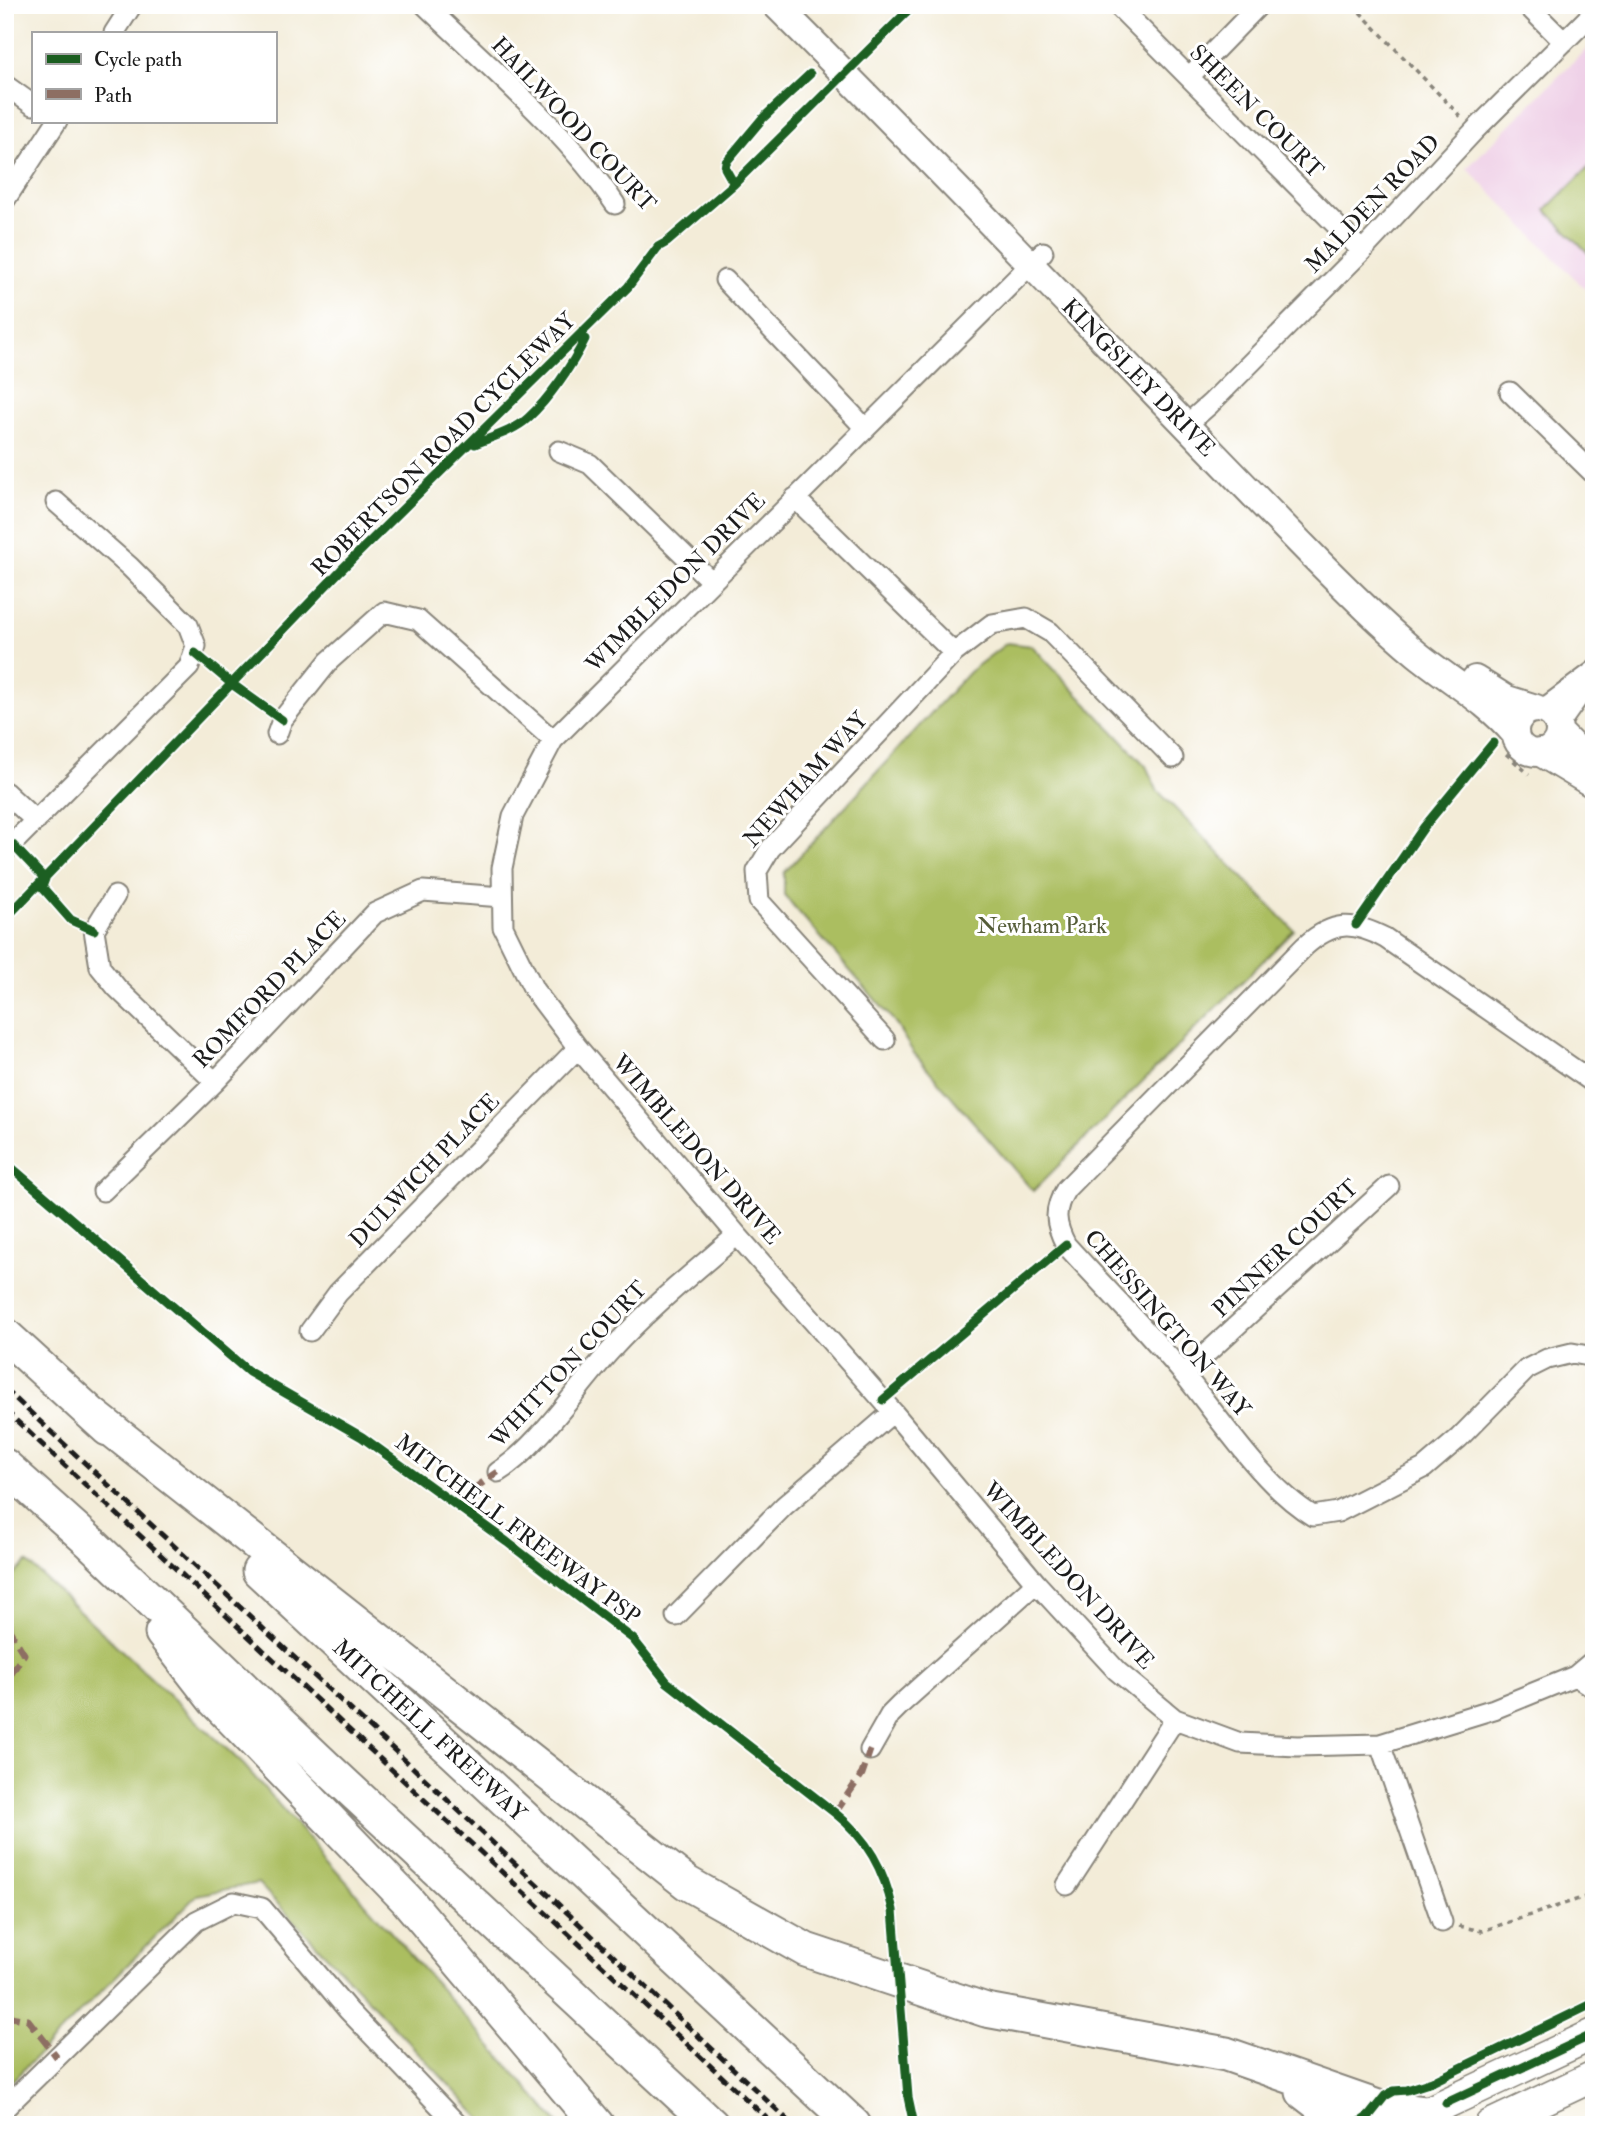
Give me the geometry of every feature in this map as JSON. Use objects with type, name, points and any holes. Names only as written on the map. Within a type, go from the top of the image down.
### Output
[{"type":"highway","name":"MITCHELL FREEWAY","points":[[5,1335],[854,2125]]},
{"type":"highway","points":[[93,1415],[688,1883],[806,1950],[986,2010],[1202,2048],[1237,2057],[1413,2119]]},
{"type":"highway","points":[[5,1466],[91,1543],[325,1766],[712,2125]]},
{"type":"highway","points":[[91,1543],[214,1700],[407,1900],[597,2125]]},
{"type":"highway","points":[[1276,2072],[1346,2125]]},
{"type":"main road","name":"KINGSLEY DRIVE","points":[[776,5],[1037,258]]},
{"type":"main road","name":"KINGSLEY DRIVE","points":[[797,5],[1192,421],[1342,585],[1416,653],[1503,719],[1515,734]]},
{"type":"main road","name":"KINGSLEY DRIVE","points":[[1192,421],[1431,645],[1484,686],[1549,719],[1594,767]]},
{"type":"main road","points":[[1539,752],[1555,744],[1549,719],[1522,714],[1517,720],[1515,734],[1517,741],[1526,750],[1539,752],[1594,785]]},
{"type":"main road","points":[[1413,2119],[1594,2034]]},
{"type":"main road","points":[[1490,2125],[1594,2076]]},
{"type":"street","points":[[115,32],[132,5]]},
{"type":"street","name":"HAILWOOD COURT","points":[[425,5],[526,103],[596,177],[615,204]]},
{"type":"street","name":"SHEEN COURT","points":[[1118,5],[1362,251]]},
{"type":"street","points":[[1189,77],[1259,5]]},
{"type":"street","points":[[1527,5],[1564,42]]},
{"type":"street","name":"MALDEN ROAD","points":[[1192,421],[1362,251],[1475,130],[1594,12]]},
{"type":"street","points":[[5,85],[32,104]]},
{"type":"street","points":[[5,200],[55,122]]},
{"type":"street","name":"WIMBLEDON DRIVE","points":[[1037,258],[553,740],[513,816],[502,869],[503,927],[534,990],[578,1048],[737,1235],[893,1412],[1036,1583],[1117,1671],[1175,1719],[1240,1743],[1297,1746],[1380,1744],[1494,1709],[1575,1676],[1594,1660]]},
{"type":"street","points":[[725,280],[865,428]]},
{"type":"street","points":[[1510,392],[1594,474]]},
{"type":"street","points":[[559,451],[590,464],[711,581]]},
{"type":"street","points":[[795,498],[954,653]]},
{"type":"street","points":[[5,851],[189,667],[196,646],[188,625],[130,567],[55,502]]},
{"type":"street","points":[[278,734],[282,720],[330,661],[384,612],[418,620],[553,740]]},
{"type":"street","name":"NEWHAM WAY","points":[[885,1040],[759,901],[757,871],[770,849],[954,653],[992,624],[1026,618],[1050,632],[1173,758]]},
{"type":"street","points":[[1549,719],[1594,673]]},
{"type":"street","points":[[5,792],[36,821]]},
{"type":"street","name":"ROMFORD PLACE","points":[[103,1191],[215,1082],[375,913],[423,891],[502,897]]},
{"type":"street","points":[[115,896],[94,930],[100,967],[117,988],[215,1082]]},
{"type":"street","name":"CHESSINGTON WAY","points":[[1594,1083],[1385,938],[1356,925],[1326,931],[1316,936],[1091,1162],[1059,1200],[1055,1219],[1066,1245],[1184,1374],[1254,1462],[1287,1497],[1313,1516],[1338,1512],[1424,1468],[1459,1438],[1527,1369],[1547,1359],[1573,1353],[1594,1357]]},
{"type":"street","name":"DULWICH PLACE","points":[[310,1331],[338,1293],[578,1048]]},
{"type":"street","name":"PINNER COURT","points":[[1184,1374],[1389,1186]]},
{"type":"street","name":"WHITTON COURT","points":[[498,1472],[510,1465],[533,1441],[641,1319],[737,1235]]},
{"type":"street","points":[[676,1616],[784,1506],[893,1412]]},
{"type":"street","points":[[870,1750],[890,1715],[1036,1583]]},
{"type":"street","points":[[1575,1676],[1594,1688]]},
{"type":"street","points":[[1067,1885],[1175,1719]]},
{"type":"street","points":[[1380,1744],[1441,1922]]},
{"type":"street","points":[[5,2108],[196,1921],[234,1902],[262,1908],[348,2010],[458,2125]]},
{"type":"path","points":[[1353,5],[1475,130]]},
{"type":"path","points":[[903,17],[911,6]]},
{"type":"path","points":[[1441,1922],[1482,1931],[1594,1894]]},
{"type":"shaded area","points":[[1594,41],[1594,298],[1467,168]]},
{"type":"green space","points":[[1594,162],[1594,259],[1546,210]]},
{"type":"green space","name":"Newham Park","points":[[1007,643],[1032,646],[1146,766],[1157,790],[1294,930],[1033,1191],[913,1052],[894,1021],[784,895],[784,873],[969,672]]},
{"type":"green space","points":[[27,1562],[244,1765],[560,2125],[487,2125],[258,1883],[197,1895],[5,2088],[5,1584]]},
{"type":"railway","points":[[5,1389],[793,2125]]},
{"type":"railway","points":[[5,1410],[774,2125]]},
{"type":"marked path","points":[[459,1507],[475,1488],[498,1472]]},
{"type":"marked path","points":[[5,1630],[9,1630],[24,1654],[5,1683]]},
{"type":"marked path","points":[[835,1813],[862,1774],[870,1750]]},
{"type":"marked path","points":[[5,2016],[28,2020],[57,2057]]},
{"type":"cycle path","name":"ROBERTSON ROAD CYCLEWAY","points":[[5,919],[341,570],[628,287],[658,247],[734,184],[914,5]]},
{"type":"cycle path","points":[[734,184],[725,168],[726,162],[762,119],[810,74]]},
{"type":"cycle path","name":"ROBERTSON ROAD CYCLEWAY","points":[[475,444],[510,430],[528,418],[560,381],[585,339]]},
{"type":"cycle path","points":[[195,653],[282,720]]},
{"type":"cycle path","points":[[1356,925],[1424,827],[1493,743]]},
{"type":"cycle path","points":[[12,844],[45,879],[42,887],[71,920],[94,930]]},
{"type":"cycle path","name":"MITCHELL FREEWAY PSP","points":[[5,1162],[249,1372],[362,1437],[507,1542],[633,1639],[667,1682],[857,1833],[873,1856],[885,1882],[893,1910],[908,2097],[914,2125]]},
{"type":"cycle path","points":[[883,1400],[1066,1245]]},
{"type":"cycle path","points":[[1356,2125],[1369,2116],[1385,2096],[1394,2091],[1432,2082],[1594,2003]]},
{"type":"cycle path","points":[[1446,2103],[1594,2034]]}]
